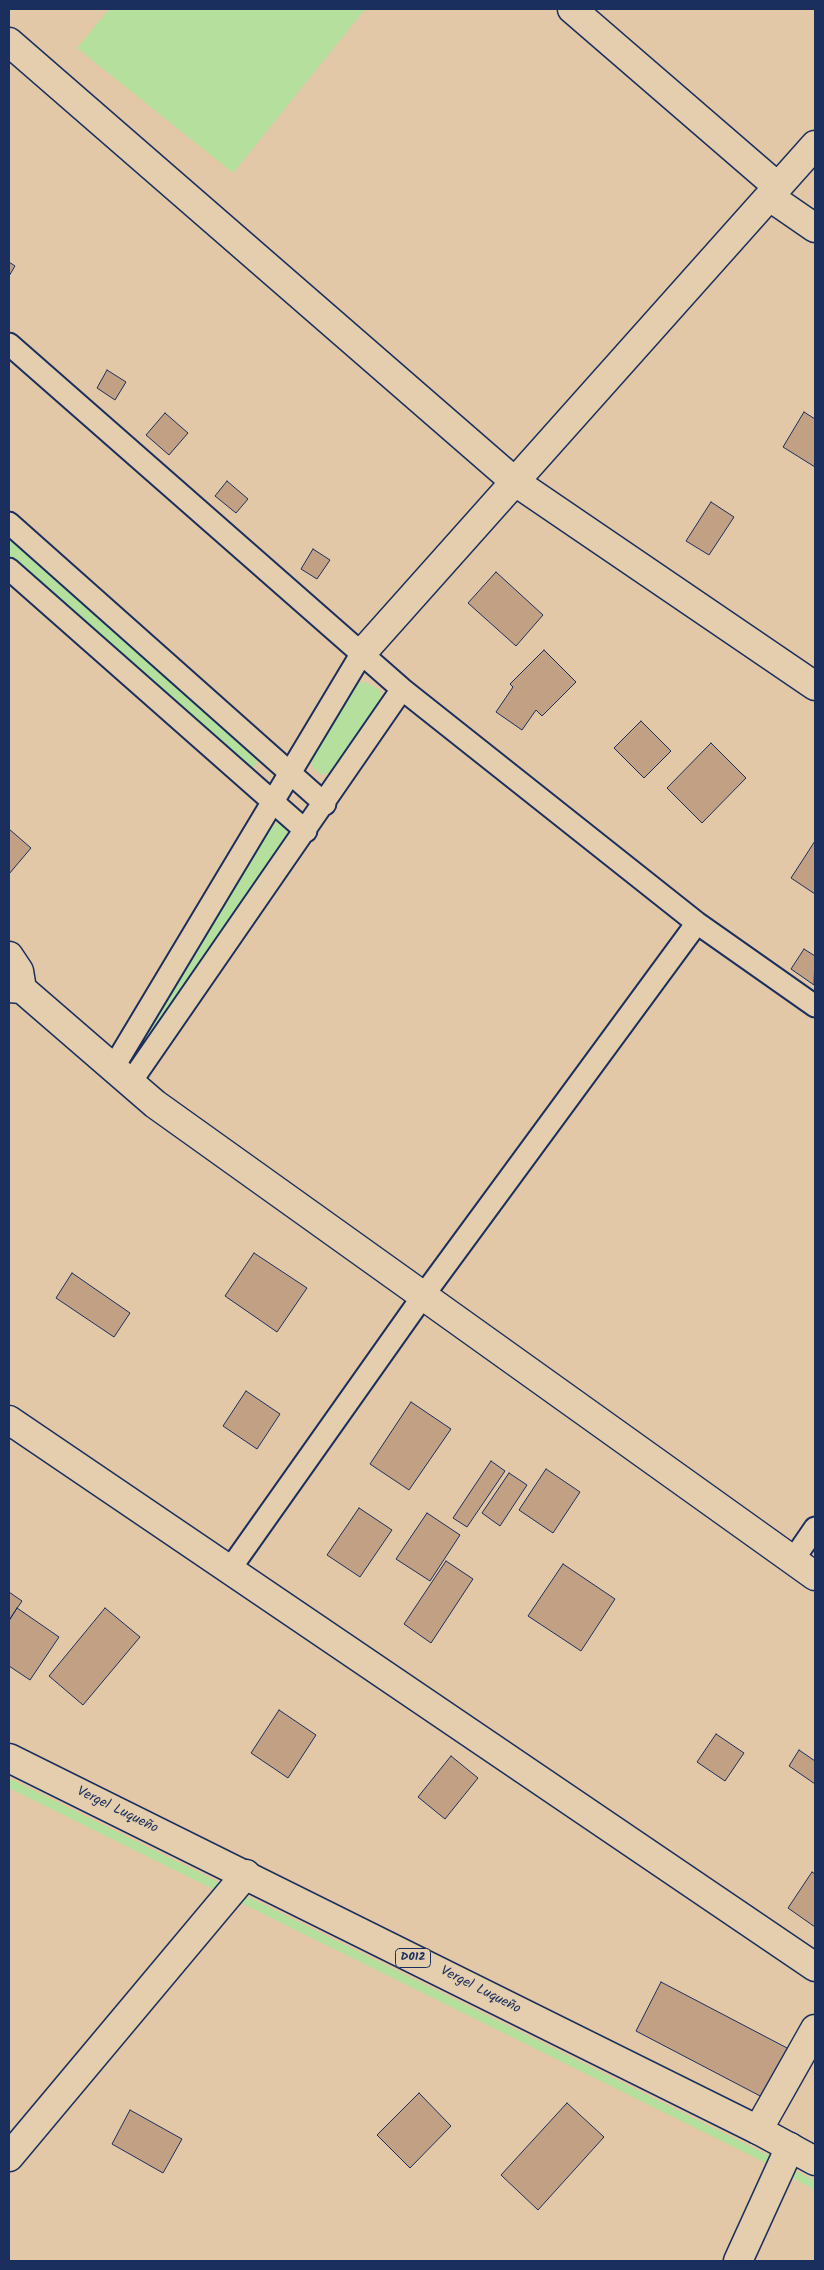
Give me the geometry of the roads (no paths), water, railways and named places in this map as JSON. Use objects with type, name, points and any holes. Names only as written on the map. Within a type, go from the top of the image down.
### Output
[{"type":"street","points":[[572,9],[815,228]]},
{"type":"street","points":[[9,42],[514,481],[815,686]]},
{"type":"street","points":[[362,653],[815,145]]},
{"type":"street","points":[[9,956],[19,971],[15,989],[163,1110],[815,1576]]},
{"type":"street","points":[[9,1420],[815,1967]]},
{"type":"street","name":"Vergel Luqueño","points":[[9,1758],[246,1874],[758,2130],[815,2161]]},
{"type":"street","points":[[9,2157],[246,1874]]},
{"type":"street","points":[[758,2130],[815,2029]]},
{"type":"street","points":[[738,2261],[790,2147]]},
{"type":"lane","points":[[9,344],[402,690],[697,923],[815,1006]]},
{"type":"lane","points":[[9,523],[325,804]]},
{"type":"lane","points":[[9,569],[306,831]]},
{"type":"lane","points":[[122,1076],[289,772],[362,653]]},
{"type":"lane","points":[[122,1076],[306,831],[402,690]]},
{"type":"lane","points":[[230,1569],[423,1296],[697,923]]},
{"type":"lane","points":[[793,1560],[815,1528]]}]
